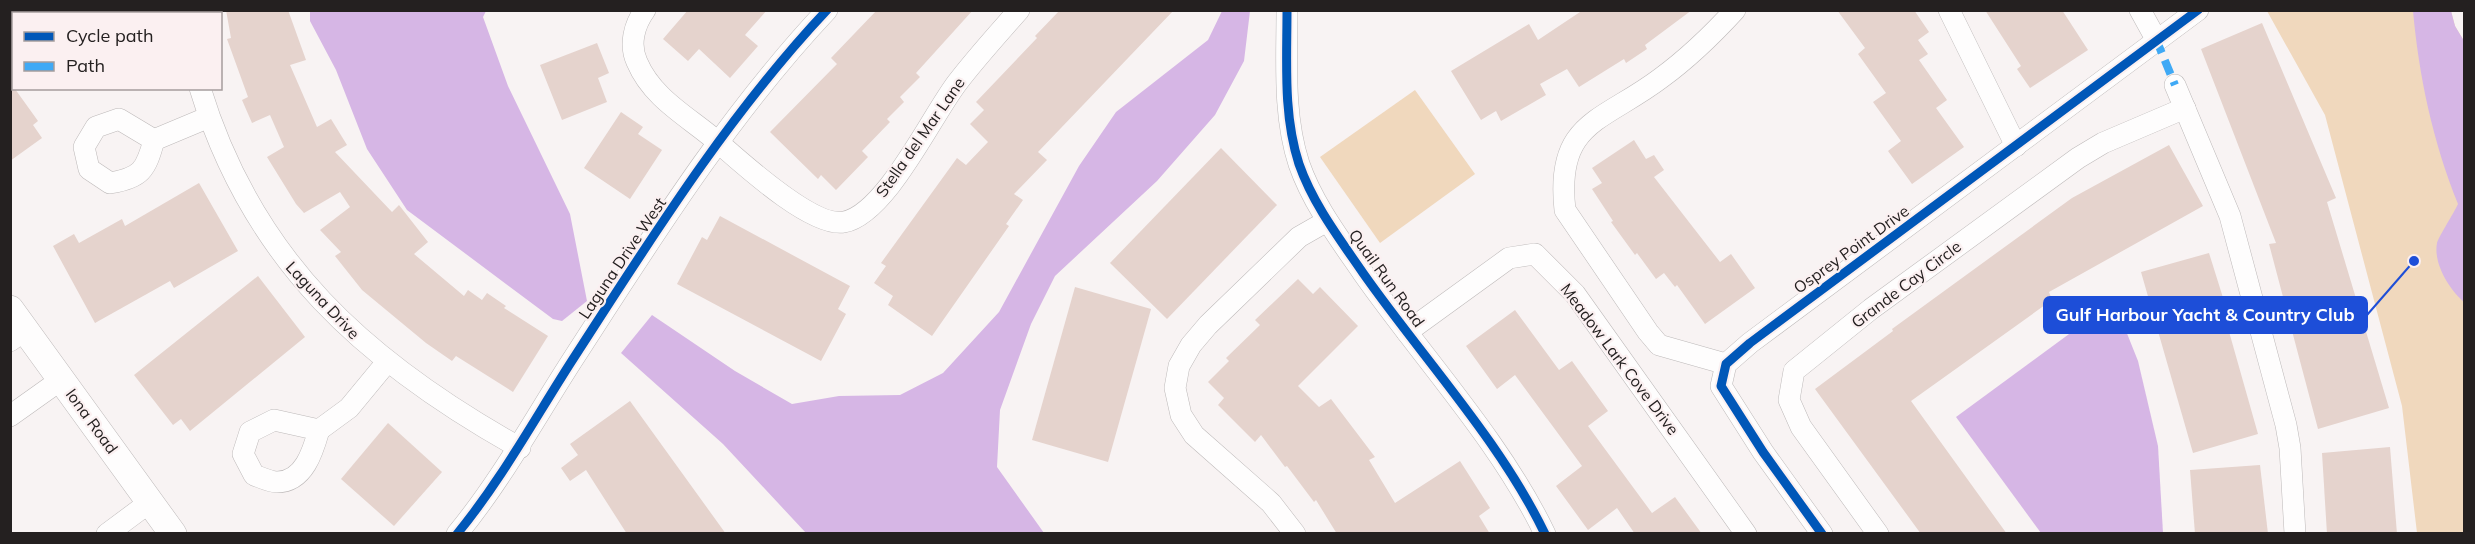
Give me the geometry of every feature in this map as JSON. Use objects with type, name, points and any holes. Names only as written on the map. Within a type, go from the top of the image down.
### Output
[{"type":"street","name":"Stella del Mar Lane","points":[[645,10],[633,36],[635,60],[646,80],[677,111],[718,142],[747,169],[815,217],[832,223],[846,222],[866,211],[882,195],[898,175],[957,83],[1019,10]]},
{"type":"street","name":"Laguna Drive West","points":[[458,534],[520,448],[574,357],[718,142],[761,86],[827,10]]},
{"type":"street","name":"Quail Run Road","points":[[1287,10],[1287,82],[1293,142],[1310,189],[1327,221],[1507,468],[1545,534]]},
{"type":"street","points":[[1735,10],[1662,77],[1595,118],[1576,139],[1566,162],[1562,186],[1565,210],[1647,332],[1659,345],[1726,364],[1721,386],[1763,452],[1822,534]]},
{"type":"street","points":[[1949,10],[2016,146]]},
{"type":"street","points":[[2140,10],[2156,39]]},
{"type":"street","name":"Osprey Point Drive","points":[[1726,364],[1750,343],[2198,10]]},
{"type":"street","points":[[2175,85],[2230,216],[2286,425],[2290,448],[2295,534]]},
{"type":"street","name":"Laguna Drive","points":[[201,90],[208,117],[231,169],[270,239],[319,300],[367,347],[387,362],[474,422],[520,448]]},
{"type":"street","name":"Grande Cay Circle","points":[[1878,534],[1801,427],[1789,400],[1794,371],[1871,309],[2078,158],[2103,143],[2185,108]]},
{"type":"street","points":[[154,140],[208,117]]},
{"type":"street","points":[[1295,534],[1255,488],[1194,435],[1181,415],[1175,388],[1179,366],[1191,345],[1208,325],[1299,237],[1327,221]]},
{"type":"street","name":"Meadow Lark Cove Drive","points":[[1407,332],[1509,258],[1535,254],[1575,294],[1746,534]]},
{"type":"street","name":"Iona Road","points":[[15,327],[62,379],[172,534]]},
{"type":"street","points":[[319,430],[349,408],[387,362]]},
{"type":"street","points":[[10,416],[62,379]]},
{"type":"street","points":[[107,534],[150,502]]},
{"type":"shaded area","points":[[310,11],[486,11],[483,17],[508,86],[570,214],[587,301],[562,321],[553,319],[407,210],[367,149],[336,70],[310,21]]},
{"type":"shaded area","points":[[1222,11],[1250,11],[1244,61],[1215,115],[1157,181],[1055,276],[1031,324],[1000,410],[997,467],[1044,533],[806,533],[723,444],[621,353],[652,315],[735,371],[792,404],[839,396],[900,395],[943,373],[999,312],[1079,166],[1116,112],[1208,40]]},
{"type":"shaded area","points":[[2267,11],[2451,11],[2455,26],[2464,41],[2464,533],[2417,533],[2402,406],[2325,115]]},
{"type":"shaded area","points":[[2413,11],[2451,11],[2455,26],[2464,41],[2464,302],[2448,284],[2440,268],[2436,251],[2437,243],[2458,204],[2441,157],[2428,109]]},
{"type":"shaded area","points":[[1415,90],[1475,174],[1380,243],[1320,157]]},
{"type":"shaded area","points":[[2114,301],[2138,361],[2158,446],[2163,533],[2041,533],[1956,417]]},
{"type":"building","points":[[226,10],[288,10],[306,60],[290,65],[317,127],[331,119],[347,145],[335,152],[392,212],[399,205],[428,242],[414,254],[464,296],[468,290],[482,300],[487,293],[506,306],[504,308],[548,336],[513,392],[456,356],[452,361],[426,343],[362,290],[335,256],[341,252],[320,230],[350,207],[340,192],[304,213],[296,204],[267,157],[284,147],[270,115],[252,123],[242,100],[248,97],[227,39],[231,38]]},
{"type":"building","points":[[688,10],[767,10],[745,35],[758,46],[730,78],[699,49],[688,61],[663,39]]},
{"type":"building","points":[[877,10],[973,10],[916,73],[920,77],[900,97],[904,102],[887,119],[890,122],[862,151],[868,157],[836,190],[821,175],[818,179],[770,132],[837,64],[831,58]]},
{"type":"building","points":[[1060,10],[1174,10],[1038,152],[1047,160],[1014,194],[1023,200],[1006,224],[1009,226],[932,336],[888,305],[893,296],[874,283],[886,266],[881,263],[957,158],[966,165],[988,142],[970,124],[984,110],[976,102],[1037,38],[1035,36]]},
{"type":"building","points":[[1583,10],[1692,10],[1645,45],[1647,49],[1626,63],[1624,59],[1579,87],[1567,69],[1540,84],[1546,95],[1501,121],[1496,111],[1481,120],[1451,71],[1529,24],[1538,40]]},
{"type":"building","points":[[1837,10],[1914,10],[1929,32],[1918,40],[1928,54],[1919,60],[1947,100],[1936,108],[1964,147],[1912,184],[1888,151],[1901,141],[1873,102],[1886,93],[1858,54],[1865,48]]},
{"type":"building","points":[[1985,10],[2062,10],[2088,50],[2030,88],[2017,69],[2021,66]]},
{"type":"building","points":[[2262,23],[2336,198],[2327,202],[2389,408],[2318,429],[2269,244],[2276,243],[2201,49]]},
{"type":"building","points":[[597,43],[609,73],[598,78],[607,102],[562,120],[540,65]]},
{"type":"building","points":[[10,82],[12,90],[16,90],[38,121],[33,125],[42,138],[10,161]]},
{"type":"building","points":[[621,112],[643,127],[638,134],[662,150],[630,199],[584,168]]},
{"type":"building","points":[[1634,140],[1646,159],[1654,155],[1664,170],[1654,177],[1720,262],[1731,254],[1755,288],[1705,324],[1677,285],[1675,287],[1664,273],[1656,279],[1637,253],[1635,255],[1611,222],[1613,221],[1592,189],[1602,183],[1592,168]]},
{"type":"building","points":[[2169,145],[2203,206],[2049,292],[2052,300],[1911,401],[2007,534],[1921,534],[1815,389],[1893,331],[1892,329],[2072,198]]},
{"type":"building","points":[[1221,148],[1277,205],[1167,319],[1110,263]]},
{"type":"building","points":[[199,183],[238,251],[174,288],[170,281],[95,323],[53,246],[74,234],[79,243],[122,219],[125,226]]},
{"type":"building","points":[[720,216],[850,286],[838,309],[846,314],[821,361],[677,284],[702,237],[707,240]]},
{"type":"building","points":[[2209,253],[2230,320],[2226,321],[2258,434],[2193,453],[2141,272]]},
{"type":"building","points":[[258,276],[305,337],[190,431],[181,419],[173,425],[134,375]]},
{"type":"building","points":[[1298,279],[1313,294],[1320,287],[1358,326],[1298,386],[1319,407],[1331,399],[1375,457],[1369,460],[1395,503],[1460,461],[1490,508],[1479,516],[1490,534],[1337,534],[1316,500],[1314,502],[1261,435],[1255,442],[1218,405],[1224,398],[1208,382],[1229,361],[1226,358],[1260,325],[1255,320]]},
{"type":"building","points":[[1075,287],[1151,309],[1108,462],[1032,440]]},
{"type":"building","points":[[1515,310],[1559,370],[1572,361],[1608,411],[1588,426],[1652,513],[1675,497],[1702,534],[1635,534],[1617,508],[1588,530],[1556,486],[1582,466],[1515,375],[1497,389],[1466,346]]},
{"type":"building","points":[[630,401],[726,534],[627,534],[586,470],[570,481],[561,468],[578,455],[570,444]]},
{"type":"building","points":[[388,423],[442,472],[394,526],[341,479]]},
{"type":"building","points":[[2390,447],[2397,534],[2327,534],[2322,453]]},
{"type":"building","points":[[2260,465],[2268,534],[2195,534],[2190,470]]},
{"type":"marked path","points":[[2156,39],[2175,85]]},
{"type":"cycle path","points":[[457,534],[504,469],[604,311],[693,177],[757,91],[827,10]]},
{"type":"cycle path","points":[[1287,10],[1287,88],[1290,127],[1305,179],[1327,220],[1363,273],[1484,433],[1527,500],[1545,534]]},
{"type":"cycle path","points":[[1822,534],[1763,452],[1721,386],[1726,364],[1750,343],[2198,10]]},
{"type":"place","name":"Gulf Harbour Yacht & Country Club","points":[[2414,261]]}]
